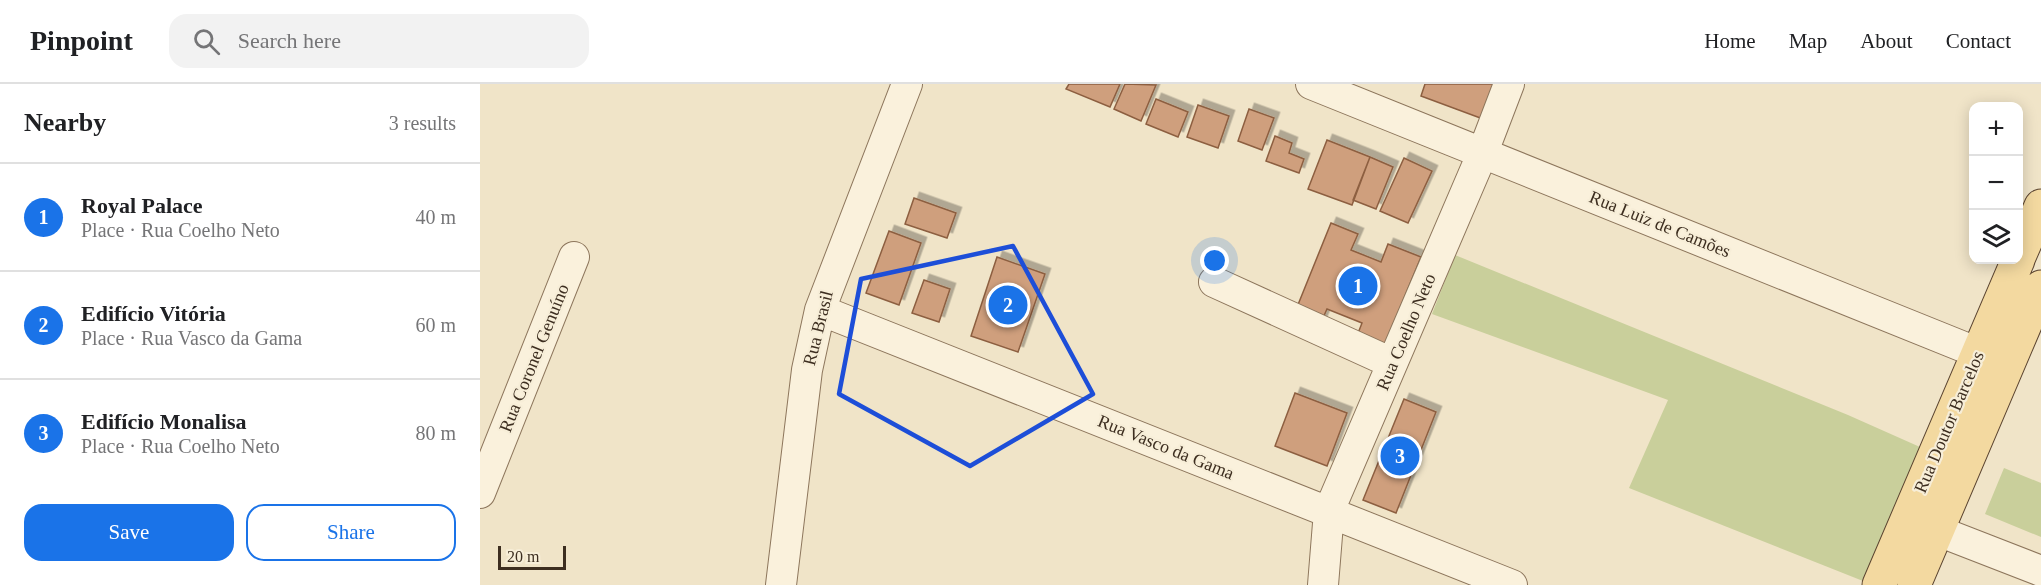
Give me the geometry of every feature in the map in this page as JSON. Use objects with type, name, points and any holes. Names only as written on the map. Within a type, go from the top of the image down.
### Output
[{"type":"main road","name":"Rua Doutor Barcelos","points":[[2023,247],[2041,206]]},
{"type":"main road","name":"Rua Doutor Barcelos","points":[[1880,585],[2016,264]]},
{"type":"main road","name":"Rua Doutor Barcelos","points":[[1914,585],[2041,287]]},
{"type":"street","name":"Rua Luiz de Camões","points":[[1311,84],[2009,366]]},
{"type":"street","name":"Rua Coelho Neto","points":[[1323,585],[1329,511],[1483,152],[1509,84]]},
{"type":"street","name":"Rua Brasil","points":[[781,585],[807,370],[820,309],[902,86]]},
{"type":"street","name":"Rua Coronel Genuíno","points":[[480,493],[574,257]]},
{"type":"street","points":[[1214,282],[1392,363]]},
{"type":"street","name":"Rua Vasco da Gama","points":[[820,309],[1512,585]]},
{"type":"street","points":[[1908,518],[2041,571]]},
{"type":"highlighted area","points":[[1013,246],[1093,394],[970,466],[839,394],[861,279]]},
{"type":"green space","points":[[1455,255],[1848,415],[1920,447],[1863,581],[1629,488],[1668,400],[1432,314]]},
{"type":"green space","points":[[2004,468],[2041,483],[2041,537],[1985,514]]},
{"type":"building","points":[[1069,84],[1120,84],[1110,107],[1066,89]]},
{"type":"building","points":[[1125,84],[1156,85],[1141,121],[1114,109]]},
{"type":"building","points":[[1425,84],[1496,84],[1483,119],[1421,96]]},
{"type":"building","points":[[1156,99],[1188,112],[1178,137],[1146,124]]},
{"type":"building","points":[[1198,105],[1229,116],[1218,148],[1187,137]]},
{"type":"building","points":[[1249,109],[1274,118],[1262,150],[1238,141]]},
{"type":"building","points":[[1275,136],[1292,143],[1289,153],[1304,159],[1299,173],[1266,161]]},
{"type":"building","points":[[1327,140],[1370,157],[1352,205],[1308,189]]},
{"type":"building","points":[[1370,157],[1393,167],[1376,209],[1353,200]]},
{"type":"building","points":[[1404,158],[1432,171],[1408,223],[1380,211]]},
{"type":"building","points":[[914,198],[956,213],[947,238],[905,224]]},
{"type":"building","points":[[1331,223],[1358,234],[1351,250],[1381,262],[1388,244],[1421,257],[1382,352],[1355,341],[1362,323],[1327,309],[1319,327],[1293,317]]},
{"type":"building","points":[[889,231],[921,243],[899,305],[866,293]]},
{"type":"building","points":[[997,257],[1045,274],[1018,352],[971,336]]},
{"type":"building","points":[[924,280],[950,289],[939,322],[912,313]]},
{"type":"building","points":[[1295,393],[1347,413],[1327,466],[1275,446]]},
{"type":"building","points":[[1404,399],[1436,412],[1396,513],[1363,500]]},
{"type":"place","name":"Royal Palace","points":[[1358,286]]},
{"type":"place","name":"Edifício Vitória","points":[[1008,305]]},
{"type":"place","name":"Edifício Monalisa","points":[[1400,456]]}]
